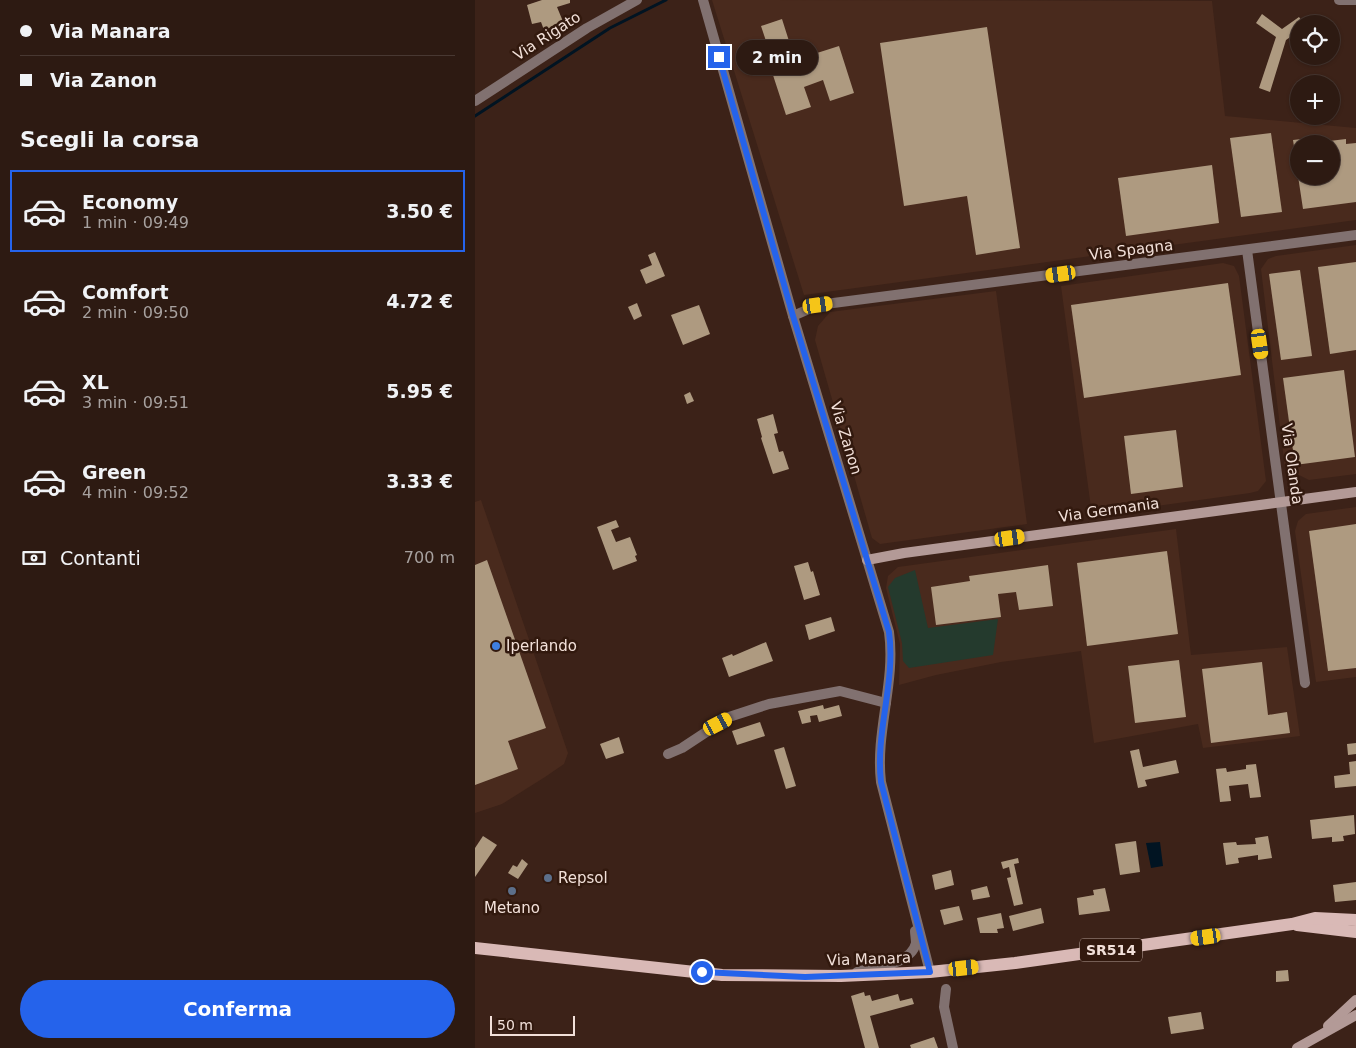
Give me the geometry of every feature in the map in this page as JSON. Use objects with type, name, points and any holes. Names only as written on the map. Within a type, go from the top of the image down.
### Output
[{"type":"main road","name":"Via Manara","points":[[475,948],[722,975],[841,976],[930,972],[1024,962],[1292,924],[1315,918],[1356,920]]},
{"type":"main road","name":"Via Manara","points":[[1292,924],[1356,932]]},
{"type":"street","name":"Via Rigato","points":[[475,102],[587,28],[637,0]]},
{"type":"street","name":"Via Zanon","points":[[703,0],[793,316],[889,632],[892,653],[879,757],[881,782],[930,972]]},
{"type":"street","points":[[1339,0],[1356,0]]},
{"type":"street","name":"Via Spagna","points":[[793,316],[818,305],[1011,278],[1247,250],[1356,234]]},
{"type":"street","name":"Via Olanda","points":[[1247,250],[1305,683]]},
{"type":"street","name":"Via Germania","points":[[867,560],[913,552],[1356,492]]},
{"type":"street","points":[[668,754],[682,748],[729,717],[769,704],[840,691],[886,703]]},
{"type":"street","name":"Via Zanon","points":[[841,976],[899,961],[912,950],[916,943],[909,890]]},
{"type":"street","points":[[946,989],[944,1007],[953,1048]]},
{"type":"street","points":[[1320,1033],[1356,1000]]},
{"type":"street","points":[[1297,1048],[1320,1033],[1356,1015]]},
{"type":"shaded area","points":[[712,0],[1212,1],[1225,116],[1290,122],[1290,125],[1323,125],[1356,128],[1356,220],[804,295]]},
{"type":"shaded area","points":[[1356,245],[1356,474],[1309,480],[1285,468],[1261,269],[1268,259],[1276,256]]},
{"type":"shaded area","points":[[1223,263],[1234,266],[1239,276],[1266,481],[1258,491],[1250,493],[1092,515],[1061,286]]},
{"type":"shaded area","points":[[996,291],[1027,524],[880,544],[872,538],[815,340],[818,326],[830,312]]},
{"type":"shaded area","points":[[481,500],[568,753],[564,764],[545,777],[502,804],[475,813],[475,502]]},
{"type":"shaded area","points":[[1356,507],[1356,677],[1316,682],[1295,531],[1298,521],[1306,514]]},
{"type":"shaded area","points":[[1176,529],[1191,655],[1287,647],[1300,736],[1203,748],[1198,724],[1094,743],[1081,651],[1001,662],[936,675],[899,685],[900,644],[886,588],[888,576],[898,567]]},
{"type":"green space","points":[[915,570],[928,628],[998,619],[993,655],[909,668],[903,661],[902,643],[888,587],[895,578]]},
{"type":"water","points":[[1160,842],[1163,866],[1151,868],[1146,843]]},
{"type":"building","points":[[542,0],[570,0],[570,3],[557,7],[564,24],[550,30],[550,28],[544,30],[541,22],[532,24],[527,5]]},
{"type":"building","points":[[1262,14],[1282,29],[1290,23],[1290,37],[1286,40],[1270,92],[1259,88],[1276,37],[1256,23]]},
{"type":"building","points":[[782,19],[795,60],[839,46],[854,93],[830,101],[823,80],[804,87],[811,107],[786,115],[771,69],[766,70],[759,50],[768,47],[761,26]]},
{"type":"building","points":[[987,27],[1020,248],[976,255],[967,196],[904,206],[880,43]]},
{"type":"building","points":[[1271,133],[1282,212],[1241,217],[1230,138]]},
{"type":"building","points":[[1346,139],[1346,144],[1356,143],[1356,202],[1303,209],[1299,185],[1340,185],[1340,140]]},
{"type":"building","points":[[1212,165],[1219,223],[1126,236],[1118,178]]},
{"type":"building","points":[[655,252],[665,276],[646,284],[640,270],[652,265],[648,255]]},
{"type":"building","points":[[1356,262],[1356,350],[1330,354],[1318,267]]},
{"type":"building","points":[[1300,270],[1312,356],[1281,360],[1269,274]]},
{"type":"building","points":[[1228,283],[1241,375],[1084,398],[1071,305]]},
{"type":"building","points":[[637,303],[642,316],[634,320],[628,307]]},
{"type":"building","points":[[699,305],[710,334],[683,345],[671,315]]},
{"type":"building","points":[[1344,370],[1355,457],[1295,465],[1283,378]]},
{"type":"building","points":[[690,392],[694,401],[687,404],[684,395]]},
{"type":"building","points":[[773,414],[778,433],[774,434],[779,452],[783,451],[789,469],[773,474],[757,419]]},
{"type":"building","points":[[1176,430],[1183,487],[1131,494],[1124,436]]},
{"type":"building","points":[[616,520],[619,527],[611,530],[616,542],[630,537],[637,555],[635,556],[637,561],[613,570],[597,527]]},
{"type":"building","points":[[1356,524],[1356,668],[1328,671],[1309,531]]},
{"type":"building","points":[[1167,551],[1178,634],[1087,646],[1077,563]]},
{"type":"building","name":"Iperlando","points":[[487,560],[546,728],[508,741],[518,769],[475,785],[475,565]]},
{"type":"building","points":[[808,562],[811,572],[813,571],[820,595],[804,600],[794,566]]},
{"type":"building","points":[[1048,565],[1053,606],[1019,610],[1016,592],[998,594],[1001,617],[936,625],[931,587],[970,581],[969,576]]},
{"type":"building","points":[[831,617],[835,631],[809,640],[805,625]]},
{"type":"building","points":[[766,642],[773,661],[729,677],[722,658],[732,654],[733,656]]},
{"type":"building","points":[[1179,660],[1186,717],[1135,723],[1128,666]]},
{"type":"building","points":[[1262,662],[1268,715],[1287,712],[1290,733],[1211,743],[1202,669]]},
{"type":"building","points":[[823,705],[824,709],[839,705],[842,716],[819,722],[817,715],[810,716],[811,722],[802,724],[798,711]]},
{"type":"building","points":[[760,722],[765,736],[737,745],[732,731]]},
{"type":"building","points":[[619,737],[624,753],[606,759],[600,744]]},
{"type":"building","points":[[1356,743],[1356,754],[1348,755],[1347,744]]},
{"type":"building","points":[[784,747],[796,786],[786,789],[774,750]]},
{"type":"building","points":[[1139,749],[1143,767],[1176,760],[1179,773],[1145,780],[1147,786],[1138,788],[1130,751]]},
{"type":"building","points":[[1356,761],[1356,786],[1335,788],[1334,776],[1350,774],[1349,762]]},
{"type":"building","points":[[1256,764],[1261,797],[1250,798],[1248,784],[1229,786],[1231,801],[1220,802],[1216,769],[1226,768],[1227,772],[1246,769],[1246,765]]},
{"type":"building","points":[[1354,815],[1355,834],[1343,836],[1344,841],[1332,842],[1332,837],[1312,839],[1310,820]]},
{"type":"building","points":[[483,836],[497,845],[475,877],[475,848]]},
{"type":"building","points":[[1268,836],[1272,858],[1258,860],[1258,855],[1238,858],[1239,863],[1226,865],[1223,843],[1236,842],[1237,845],[1256,844],[1255,838]]},
{"type":"building","points":[[1136,841],[1140,872],[1120,875],[1115,844]]},
{"type":"building","points":[[1018,858],[1019,863],[1014,864],[1023,904],[1014,906],[1007,878],[1011,877],[1009,867],[1003,869],[1001,862]]},
{"type":"building","points":[[522,859],[528,864],[518,879],[508,873],[513,865],[517,867]]},
{"type":"building","points":[[951,870],[954,885],[935,890],[932,875]]},
{"type":"building","points":[[1356,882],[1356,900],[1335,902],[1333,885]]},
{"type":"building","points":[[987,886],[990,897],[973,900],[971,890]]},
{"type":"building","points":[[1105,888],[1110,911],[1079,915],[1077,898],[1094,895],[1093,890]]},
{"type":"building","points":[[959,906],[963,920],[944,925],[940,910]]},
{"type":"building","points":[[1041,908],[1044,923],[1013,931],[1009,916]]},
{"type":"building","points":[[1001,913],[1004,928],[997,929],[998,933],[980,933],[977,918]]},
{"type":"building","points":[[1288,970],[1289,981],[1276,982],[1276,971]]},
{"type":"building","points":[[864,992],[865,996],[870,995],[872,1001],[898,994],[900,1001],[912,998],[914,1004],[870,1016],[879,1048],[865,1048],[851,996]]},
{"type":"building","points":[[1201,1012],[1204,1029],[1171,1034],[1168,1017]]},
{"type":"building","points":[[934,1037],[938,1048],[911,1048],[910,1045]]},
{"type":"waterway","points":[[475,116],[610,28],[666,0]]},
{"type":"place","name":"Iperlando","points":[[496,646]]},
{"type":"place","name":"Repsol","points":[[548,878]]},
{"type":"place","name":"Metano","points":[[512,891]]},
{"type":"route","points":[[702,972],[722,975],[805,977],[930,972],[882,794],[879,764],[880,742],[892,653],[889,632],[793,316],[719,57]]}]
